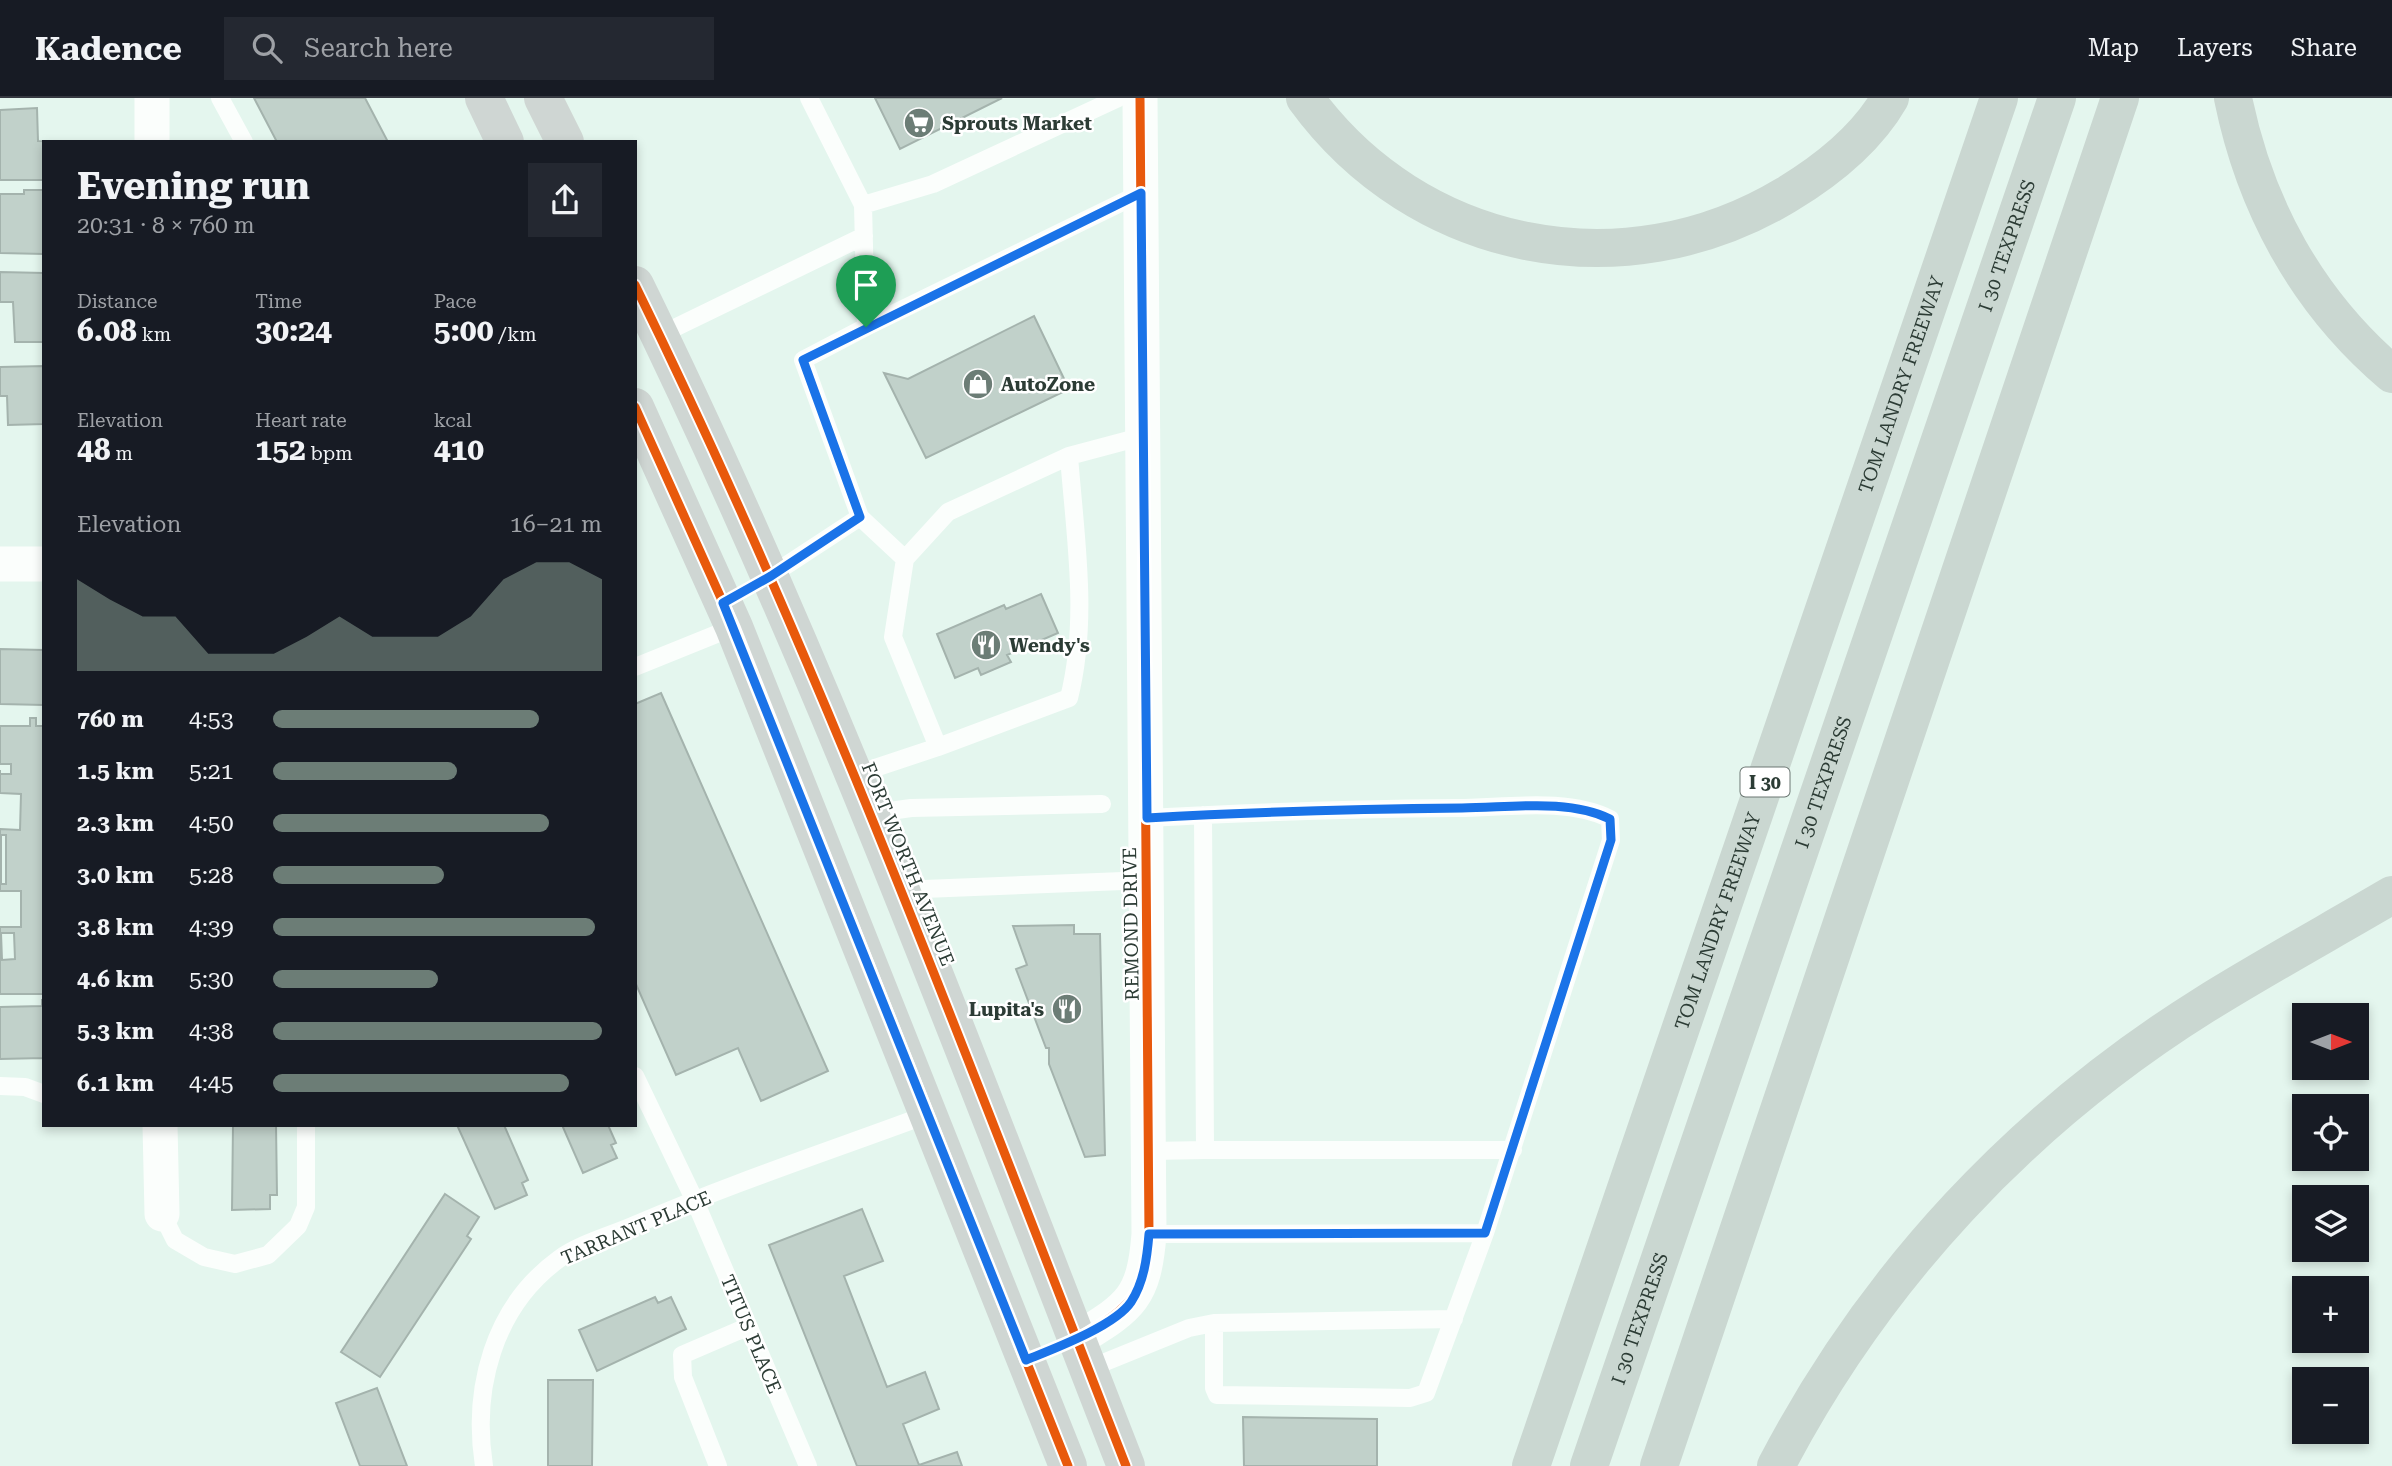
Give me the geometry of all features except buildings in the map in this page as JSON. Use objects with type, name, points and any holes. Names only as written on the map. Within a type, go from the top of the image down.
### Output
[{"type":"highway","points":[[1305,98],[1323,124],[1368,167],[1417,201],[1468,225],[1521,241],[1575,249],[1633,246],[1696,236],[1752,215],[1801,186],[1848,150],[1890,98]]},
{"type":"highway","name":"TOM LANDRY FREEWAY","points":[[1531,1466],[1999,98]]},
{"type":"highway","name":"I 30 TEXPRESS","points":[[1589,1466],[2057,98]]},
{"type":"highway","points":[[1659,1466],[2120,98]]},
{"type":"highway","points":[[2233,98],[2241,137],[2258,191],[2286,247],[2328,308],[2361,347],[2392,374]]},
{"type":"highway","points":[[1776,1466],[1802,1416],[1861,1322],[1930,1236],[2009,1153],[2094,1082],[2203,1006],[2392,895]]},
{"type":"main road","points":[[484,98],[504,140]]},
{"type":"main road","points":[[543,98],[564,140]]},
{"type":"main road","name":"FORT WORTH AVENUE","points":[[637,294],[648,341],[771,576],[854,775],[1126,1466]]},
{"type":"main road","points":[[638,423],[729,615],[1068,1466]]},
{"type":"main road","points":[[729,615],[771,576]]},
{"type":"main road","points":[[929,1114],[980,1093]]},
{"type":"main road","points":[[1026,1360],[1082,1354]]},
{"type":"street","points":[[152,98],[152,140]]},
{"type":"street","name":"REMOND DRIVE","points":[[1082,1354],[1130,1303],[1147,1265],[1149,1234],[1151,1151],[1140,98]]},
{"type":"street","points":[[0,564],[42,564]]},
{"type":"street","points":[[160,1127],[162,1214]]},
{"type":"lane","points":[[220,98],[243,140]]},
{"type":"lane","points":[[808,98],[863,205],[866,327]]},
{"type":"lane","points":[[863,205],[933,184],[1118,98]]},
{"type":"lane","points":[[905,559],[860,517],[803,360],[1141,193]]},
{"type":"lane","points":[[648,341],[864,236]]},
{"type":"lane","points":[[938,747],[893,637],[905,559],[948,512],[1069,456],[1144,436]]},
{"type":"lane","points":[[854,775],[1069,698],[1078,662],[1081,625],[1069,456]]},
{"type":"lane","points":[[771,576],[860,517]]},
{"type":"lane","points":[[637,666],[729,615]]},
{"type":"lane","points":[[869,814],[911,808],[1101,804]]},
{"type":"lane","points":[[1147,818],[1549,807],[1595,812],[1610,819],[1611,840],[1513,1150],[1426,1393],[1410,1398],[1217,1395],[1214,1388],[1214,1323]]},
{"type":"lane","points":[[1203,815],[1205,1150]]},
{"type":"lane","points":[[899,890],[1148,880]]},
{"type":"lane","name":"TITUS PLACE","points":[[637,1080],[695,1201],[808,1466]]},
{"type":"lane","points":[[0,1086],[25,1087],[42,1093]]},
{"type":"lane","name":"TARRANT PLACE","points":[[484,1466],[479,1434],[484,1377],[501,1326],[526,1290],[561,1258],[695,1201],[929,1114]]},
{"type":"lane","points":[[162,1214],[175,1240],[205,1257],[235,1264],[268,1255],[298,1226],[306,1207],[306,1127]]},
{"type":"lane","points":[[1151,1151],[1513,1150]]},
{"type":"lane","points":[[1149,1234],[1485,1233]]},
{"type":"lane","points":[[1082,1354],[1214,1323],[1454,1319]]},
{"type":"lane","points":[[718,1466],[683,1377],[682,1355],[747,1327]]},
{"type":"cycle path","points":[[1076,1340],[1121,1309],[1138,1288],[1147,1256],[1149,1234],[1140,98]]},
{"type":"cycle path","points":[[637,289],[704,429],[832,722],[952,1019],[1126,1466]]},
{"type":"cycle path","points":[[637,411],[734,627],[1068,1466]]},
{"type":"place","name":"Sprouts Market","points":[[919,123]]},
{"type":"place","name":"AutoZone","points":[[978,384]]},
{"type":"place","name":"Wendy's","points":[[986,645]]},
{"type":"place","name":"Lupita's","points":[[1067,1009]]},
{"type":"route","points":[[1141,193],[1147,818],[1373,809],[1549,807],[1595,812],[1610,819],[1611,840],[1485,1233],[1149,1234],[1147,1265],[1130,1303],[1118,1314],[1076,1340],[1026,1360],[723,603],[771,576],[860,517],[803,360],[866,327],[1141,193]]}]
